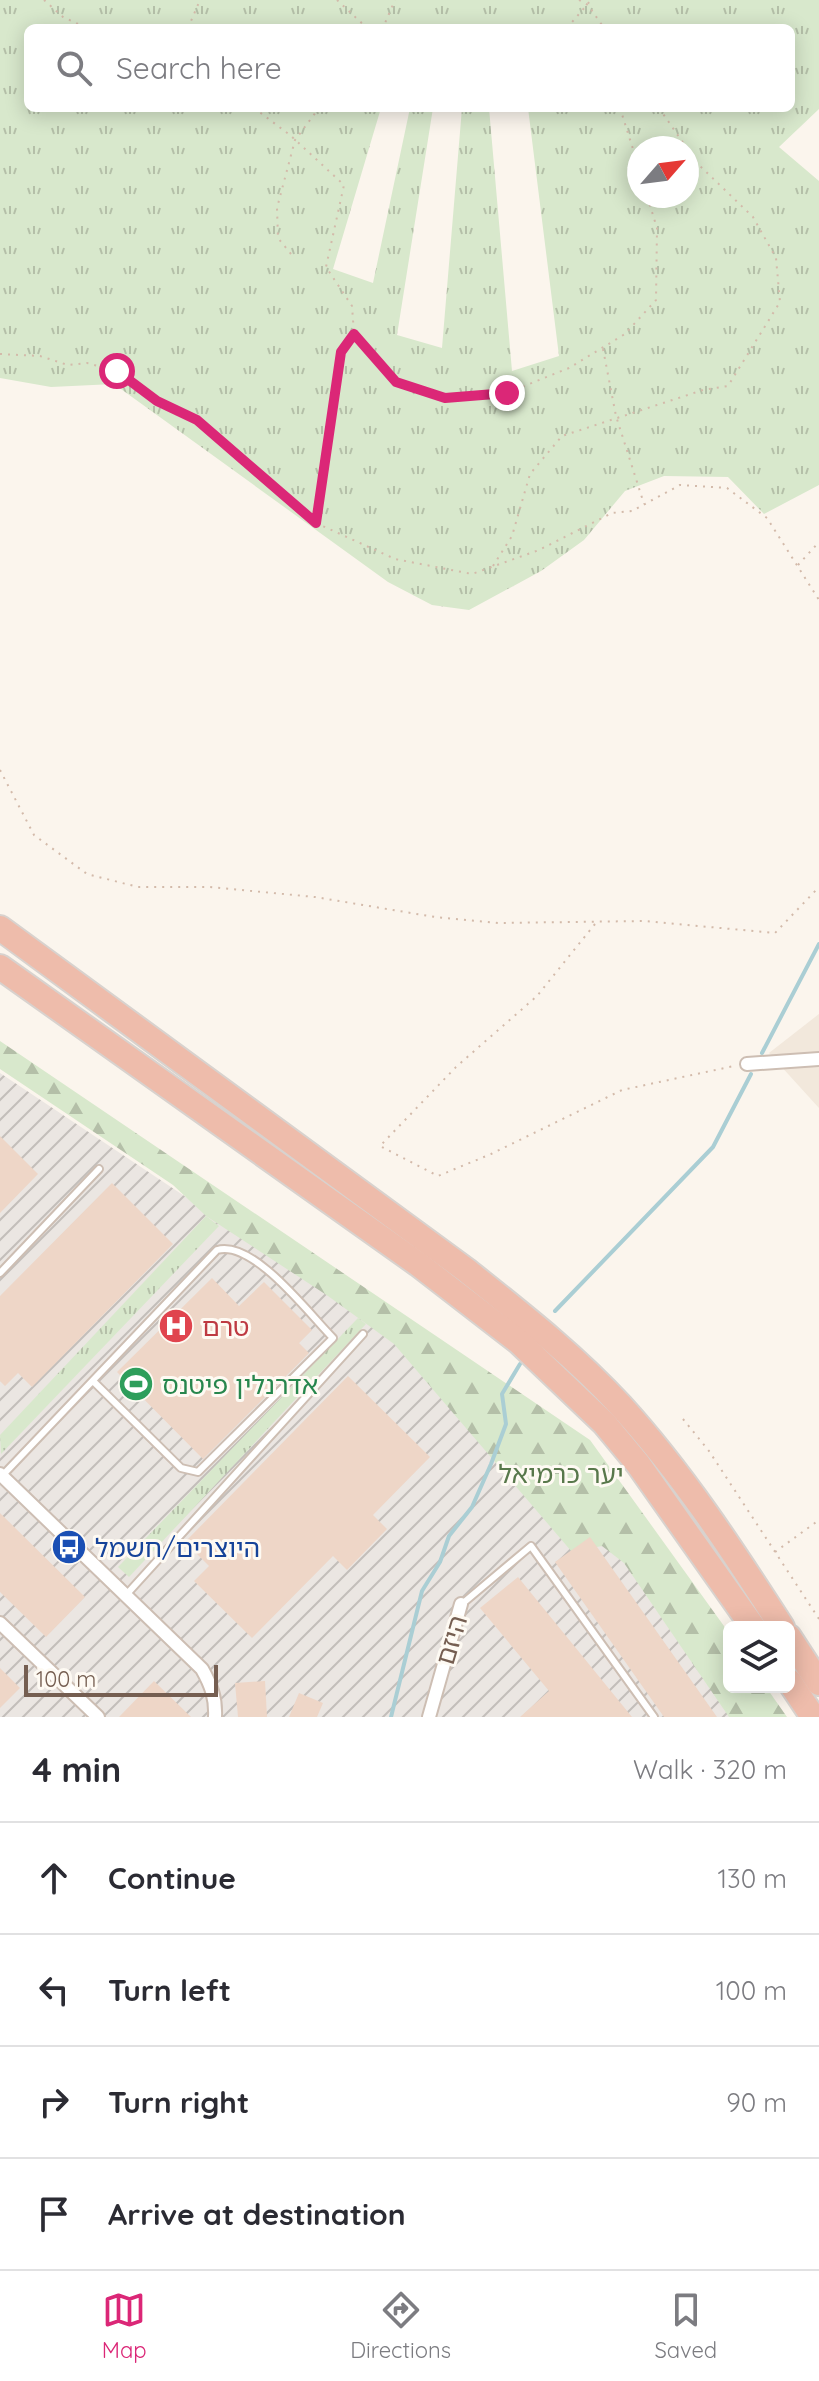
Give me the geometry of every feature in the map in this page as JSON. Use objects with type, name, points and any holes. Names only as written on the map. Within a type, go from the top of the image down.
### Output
[{"type":"highway","points":[[0,928],[534,1323],[622,1407],[657,1449],[778,1621]]},
{"type":"highway","points":[[0,967],[418,1264],[519,1342],[604,1423],[638,1464],[749,1621]]},
{"type":"highway","points":[[795,1646],[819,1683]]},
{"type":"highway","points":[[795,1690],[813,1717]]},
{"type":"street","points":[[747,1064],[819,1059]]},
{"type":"street","points":[[1,1475],[202,1669],[216,1703],[215,1717]]},
{"type":"street","name":"היזם","points":[[429,1717],[461,1604]]},
{"type":"street","points":[[0,1623],[98,1717]]},
{"type":"lane","points":[[0,1273],[99,1169]]},
{"type":"lane","points":[[1,1475],[217,1250],[223,1248],[246,1254],[261,1265],[333,1338],[202,1470],[187,1471],[177,1464],[93,1381]]},
{"type":"lane","points":[[126,1595],[363,1334]]},
{"type":"lane","name":"היזם","points":[[461,1604],[531,1546],[654,1717]]},
{"type":"path","points":[[44,0],[63,17],[78,24]]},
{"type":"path","points":[[190,24],[200,0]]},
{"type":"path","points":[[337,0],[363,24]]},
{"type":"path","points":[[382,24],[395,0]]},
{"type":"path","points":[[579,0],[588,5],[601,24]]},
{"type":"path","points":[[571,24],[591,0]]},
{"type":"path","points":[[259,112],[344,185],[326,267],[352,306],[354,334],[396,382],[445,398],[507,393],[569,368],[625,334],[656,300],[657,228],[651,208]]},
{"type":"path","points":[[291,254],[278,238],[277,208],[295,140],[316,112]]},
{"type":"path","points":[[621,112],[629,136]]},
{"type":"path","points":[[662,112],[679,136]]},
{"type":"path","points":[[493,566],[512,536],[530,474],[562,436],[616,416],[651,409],[703,390],[728,386],[780,302],[776,258],[753,217],[699,165]]},
{"type":"path","points":[[316,523],[341,352],[354,334]]},
{"type":"path","points":[[602,347],[616,416],[644,505]]},
{"type":"path","points":[[0,354],[40,356],[68,365],[87,363],[117,371],[157,401],[197,420],[316,523],[395,559],[472,574],[539,550],[612,513],[632,511],[680,485],[727,488],[767,518],[819,600]]},
{"type":"path","points":[[798,566],[819,542]]},
{"type":"path","points":[[0,770],[34,835],[87,874],[138,887],[209,887],[315,897],[435,917],[498,923],[644,921],[775,933],[819,887]]},
{"type":"path","points":[[596,923],[537,996],[456,1067],[380,1146],[438,1176],[491,1154],[622,1090],[747,1064]]},
{"type":"path","points":[[683,1419],[709,1451],[819,1619]]},
{"type":"path","points":[[775,1552],[819,1520]]},
{"type":"shaded area","points":[[819,1014],[819,1108],[769,1053]]},
{"type":"shaded area","points":[[0,1073],[544,1436],[723,1680],[723,1693],[732,1693],[750,1717],[0,1717]]},
{"type":"green space","points":[[0,0],[819,0],[819,109],[779,147],[819,181],[819,485],[764,514],[728,477],[664,476],[625,491],[584,540],[541,571],[469,610],[432,605],[388,582],[114,384],[51,387],[0,378]],"holes":[[[24,24],[795,24],[795,112],[528,112],[559,356],[512,371],[489,112],[462,112],[442,348],[397,335],[432,112],[409,112],[373,283],[333,269],[380,112],[24,112]]]},
{"type":"green space","name":"יער כרמיאל","points":[[0,1041],[590,1440],[723,1625],[723,1693],[770,1693],[787,1717],[729,1717],[624,1563],[602,1546],[572,1552],[394,1344],[328,1296],[206,1216],[173,1185],[0,1069]]},
{"type":"green space","points":[[206,1216],[219,1226],[1,1454],[0,1435]]},
{"type":"green space","points":[[358,1318],[366,1324],[129,1577],[118,1567]]},
{"type":"building","points":[[0,1136],[38,1174],[0,1213]]},
{"type":"building","points":[[112,1183],[173,1244],[32,1387],[18,1373],[5,1386],[0,1381],[0,1296]]},
{"type":"building","points":[[212,1278],[239,1306],[264,1282],[312,1330],[299,1343],[309,1353],[203,1459],[117,1372]]},
{"type":"building","points":[[348,1376],[430,1457],[373,1515],[387,1529],[347,1570],[333,1556],[252,1638],[194,1581],[209,1566],[185,1542]]},
{"type":"building","points":[[0,1513],[85,1597],[46,1637],[0,1592]]},
{"type":"building","points":[[590,1537],[717,1717],[664,1717],[555,1562]]},
{"type":"building","points":[[518,1577],[632,1717],[520,1717],[549,1691],[480,1608]]},
{"type":"building","points":[[0,1668],[20,1688],[0,1708]]},
{"type":"building","points":[[154,1681],[191,1717],[119,1717]]},
{"type":"building","points":[[265,1681],[267,1717],[238,1717],[235,1683]]},
{"type":"building","points":[[299,1693],[323,1703],[317,1717],[289,1717]]},
{"type":"waterway","points":[[762,1053],[819,944]]},
{"type":"waterway","points":[[555,1311],[713,1147],[751,1074]]},
{"type":"waterway","points":[[391,1717],[422,1591],[440,1562],[449,1536],[472,1507],[491,1464],[506,1424],[502,1394],[520,1364]]},
{"type":"place","name":"טרם","points":[[176,1326]]},
{"type":"place","name":"אדרנלין פיטנס","points":[[136,1384]]},
{"type":"place","name":"היוצרים/חשמל","points":[[69,1547]]},
{"type":"route","points":[[117,371],[157,401],[197,420],[316,523],[341,352],[354,334],[396,382],[445,398],[507,393]]}]
